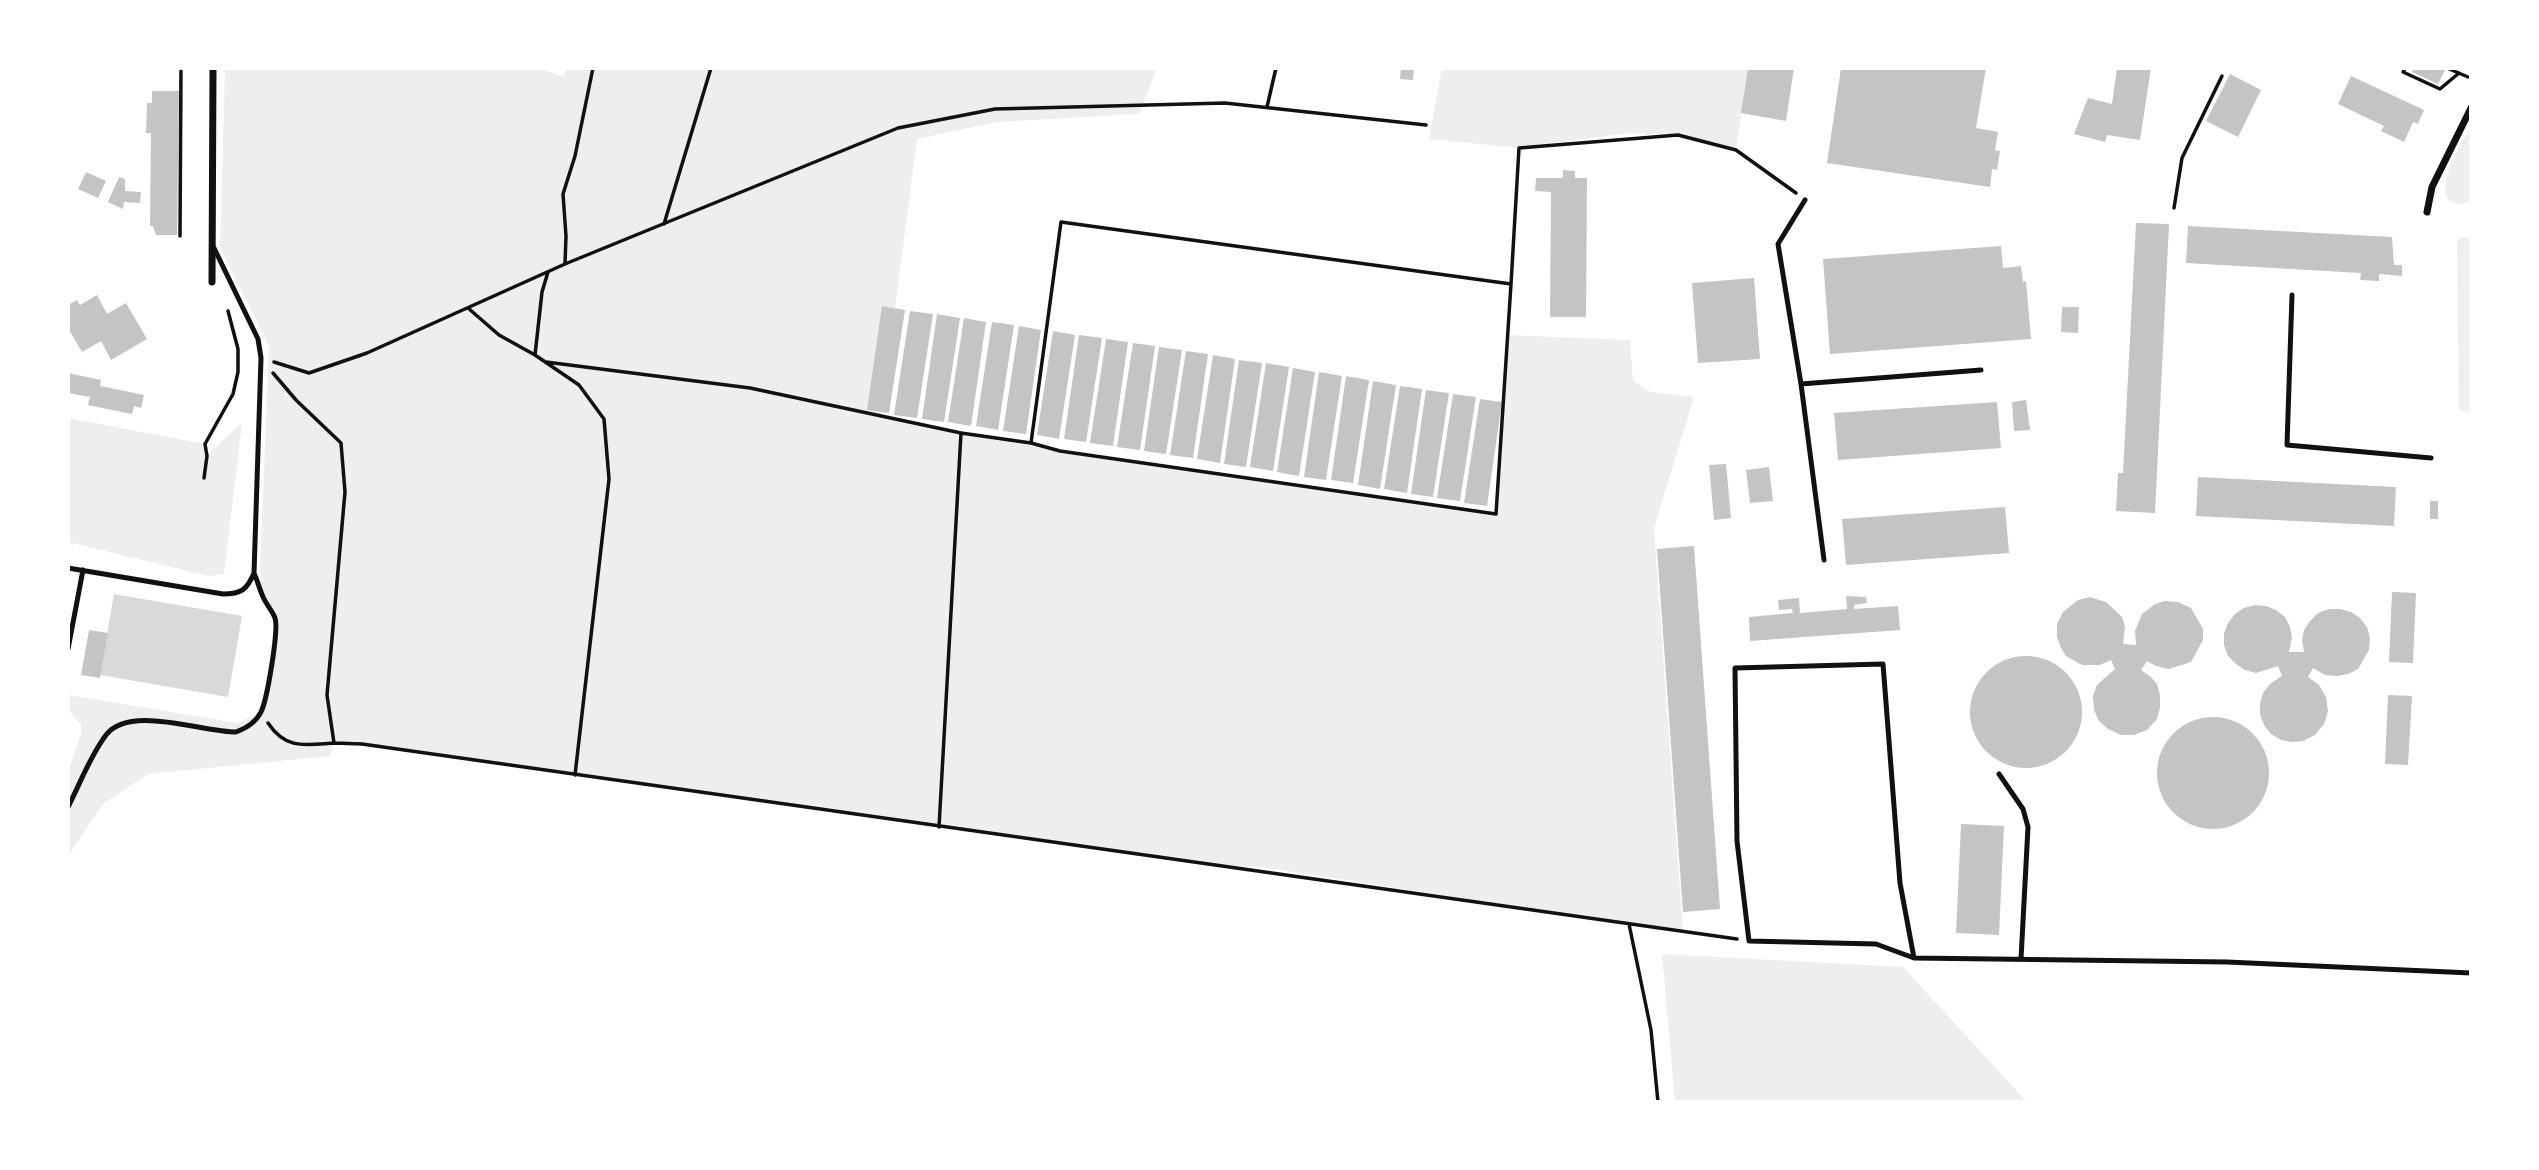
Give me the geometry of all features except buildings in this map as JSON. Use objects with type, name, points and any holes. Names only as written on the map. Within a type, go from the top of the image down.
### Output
[{"type":"street","points":[[212,282],[213,68]]},
{"type":"street","points":[[2427,212],[2432,187],[2471,108]]},
{"type":"lane","points":[[1805,200],[1777,244],[1801,384],[1824,560]]},
{"type":"lane","points":[[68,568],[223,594],[238,594],[248,588],[254,573],[261,358],[255,332],[212,244]]},
{"type":"lane","points":[[2292,295],[2287,445],[2431,457]]},
{"type":"lane","points":[[1801,384],[1981,370]]},
{"type":"lane","points":[[68,649],[83,570]]},
{"type":"lane","points":[[68,807],[107,734],[121,722],[148,720],[236,732],[246,729],[261,713],[276,635],[275,618],[254,573]]},
{"type":"lane","points":[[1914,958],[1900,883],[1882,664],[1735,668],[1737,841],[1749,941],[1876,944],[1914,958],[2227,962],[2471,973]]},
{"type":"lane","points":[[1999,774],[2023,809],[2028,827],[2021,959]]},
{"type":"path","points":[[180,236],[181,68]]},
{"type":"path","points":[[565,264],[563,194],[575,156],[593,68]]},
{"type":"path","points":[[664,224],[711,68]]},
{"type":"path","points":[[1267,107],[1276,68]]},
{"type":"path","points":[[2405,68],[2403,72],[2440,89],[2459,74]]},
{"type":"path","points":[[2447,68],[2468,78]]},
{"type":"path","points":[[2174,208],[2182,158],[2222,76]]},
{"type":"path","points":[[261,358],[309,373],[367,353],[565,264],[898,128],[983,111],[1225,103],[1426,125]]},
{"type":"path","points":[[546,362],[750,388],[1060,451],[1496,514],[1519,148],[1678,135],[1736,150],[1805,200]]},
{"type":"path","points":[[1031,443],[1061,222],[1510,284]]},
{"type":"path","points":[[535,355],[542,292],[548,272]]},
{"type":"path","points":[[204,478],[207,456],[205,444],[233,394],[238,372],[236,337],[226,304]]},
{"type":"path","points":[[468,308],[499,335],[535,355],[579,385],[604,419],[609,479],[575,775]]},
{"type":"path","points":[[261,358],[296,400],[341,443],[345,492],[327,695],[334,743]]},
{"type":"path","points":[[939,827],[961,433]]},
{"type":"path","points":[[261,713],[277,736],[287,743],[362,744],[1749,941]]},
{"type":"path","points":[[1629,924],[1651,1030],[1658,1102]]},
{"type":"shaded area","points":[[225,68],[539,68],[564,77],[567,68],[1157,68],[1139,114],[996,122],[917,139],[881,416],[961,433],[1031,443],[1060,451],[1496,514],[1507,335],[1630,340],[1633,381],[1651,392],[1694,397],[1654,528],[1683,932],[1261,867],[1211,866],[362,744],[334,743],[330,756],[148,774],[103,804],[68,856],[68,772],[81,734],[81,725],[68,709],[68,695],[237,723],[261,713],[265,701],[275,618],[261,590],[260,570],[269,346],[220,248]]},
{"type":"shaded area","points":[[1442,68],[1748,68],[1736,150],[1678,135],[1629,133],[1519,148],[1429,139]]},
{"type":"shaded area","points":[[2471,126],[2471,202],[2457,204],[2447,198],[2446,180],[2452,161]]},
{"type":"shaded area","points":[[2463,237],[2471,238],[2471,413],[2459,410],[2457,241]]},
{"type":"shaded area","points":[[68,418],[205,444],[207,455],[242,423],[224,574],[209,576],[68,542]]},
{"type":"shaded area","points":[[114,594],[242,616],[228,697],[100,675]]},
{"type":"shaded area","points":[[1662,954],[1903,967],[2027,1102],[1675,1102]]}]
